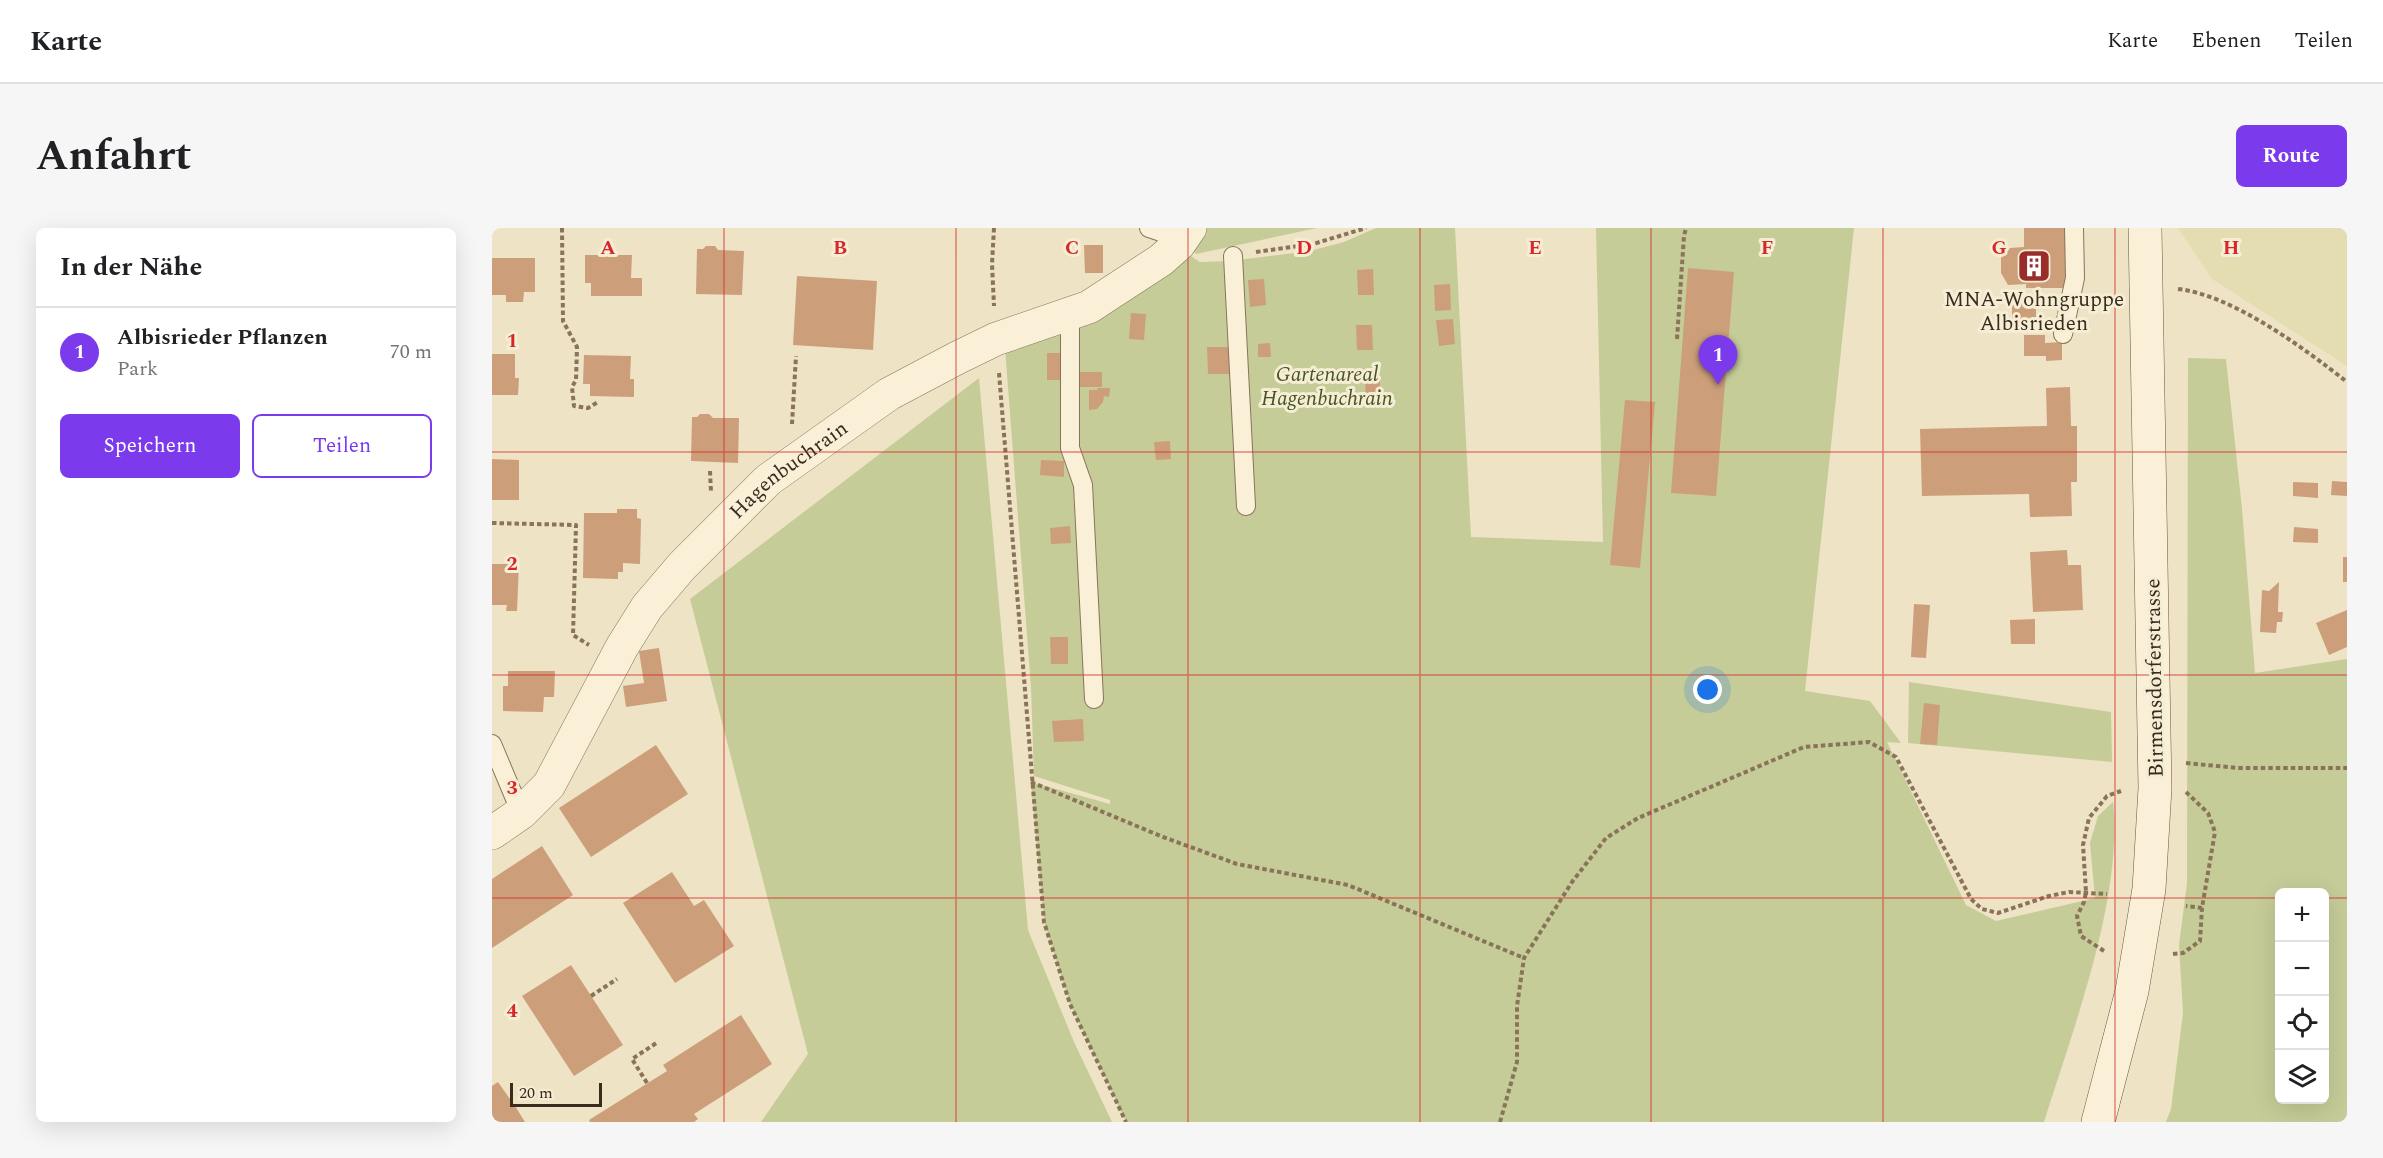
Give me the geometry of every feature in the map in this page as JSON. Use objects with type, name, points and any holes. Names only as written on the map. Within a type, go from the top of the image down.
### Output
[{"type":"street","name":"Birmensdorferstrasse","points":[[2098,1122],[2132,991],[2149,890],[2156,788],[2145,228]]},
{"type":"street","name":"Hagenbuchrain","points":[[492,833],[521,813],[549,785],[622,646],[647,607],[714,534],[768,480],[889,394],[996,339],[1089,307],[1161,260],[1185,236]]},
{"type":"lane","points":[[1149,228],[1185,236]]},
{"type":"lane","points":[[2063,334],[2075,278],[2074,228]]},
{"type":"lane","points":[[1233,256],[1246,506]]},
{"type":"lane","points":[[1070,314],[1070,448],[1083,485],[1094,699]]},
{"type":"lane","points":[[492,744],[521,813]]},
{"type":"path","points":[[562,228],[563,321],[577,347],[576,380],[572,387],[574,406],[588,408],[598,402]]},
{"type":"path","points":[[994,228],[995,244],[992,264],[996,339],[1044,922],[1070,1004],[1126,1122]]},
{"type":"path","points":[[1313,244],[1366,228]]},
{"type":"path","points":[[1677,339],[1686,228]]},
{"type":"path","points":[[2147,287],[2181,289],[2224,301],[2315,357],[2347,382]]},
{"type":"path","points":[[789,464],[796,356]]},
{"type":"path","points":[[492,523],[576,525],[573,635],[592,647]]},
{"type":"path","points":[[1500,1122],[1517,1062],[1517,1005],[1524,958],[1572,882],[1606,838],[1638,818],[1804,747],[1869,742],[1896,757],[1971,899],[1982,909],[1998,913],[2068,892],[2107,894]]},
{"type":"path","points":[[2186,763],[2238,768],[2347,768]]},
{"type":"path","points":[[1031,782],[1163,837],[1237,864],[1348,885],[1524,958]]},
{"type":"path","points":[[2104,951],[2080,936],[2077,916],[2086,892],[2083,845],[2089,819],[2107,796],[2121,791]]},
{"type":"path","points":[[2173,954],[2183,953],[2200,941],[2202,908],[2215,832],[2208,813],[2185,792]]},
{"type":"path","points":[[2186,906],[2202,908]]},
{"type":"path","points":[[591,996],[617,979]]},
{"type":"path","points":[[647,1083],[632,1059],[658,1042]]},
{"type":"shaded area","points":[[2178,228],[2347,228],[2347,366],[2212,279]]},
{"type":"green space","points":[[1202,228],[1317,228],[1196,254],[1190,247]]},
{"type":"green space","name":"Gartenareal Hagenbuchrain","points":[[1376,228],[1455,228],[1471,537],[1603,542],[1596,228],[1854,228],[1805,691],[1870,701],[1901,743],[1887,742],[1966,905],[1996,921],[2095,898],[2090,843],[2098,816],[2113,802],[2114,840],[2111,880],[2103,921],[2081,1005],[2044,1122],[1126,1122],[1070,1004],[1044,922],[1031,782],[1110,804],[1110,800],[1034,776],[1031,687],[1005,348],[1189,255],[1200,262],[1230,261],[1310,251],[1344,242]]},
{"type":"green space","points":[[2188,358],[2226,359],[2242,509],[2255,673],[2347,659],[2347,1122],[2166,1122],[2171,1109],[2183,1013],[2179,945],[2187,883]]},
{"type":"green space","points":[[979,378],[1028,930],[1074,1042],[1112,1122],[761,1122],[808,1054],[690,599]]},
{"type":"green space","points":[[1909,682],[2111,712],[2112,762],[1908,743]]},
{"type":"building","name":"MNA-Wohngruppe Albisrieden","points":[[2024,228],[2066,228],[2067,288],[2026,288],[2026,284],[2008,285],[2001,273],[2001,258],[2010,248],[2024,247]]},
{"type":"building","points":[[1084,245],[1103,245],[1103,273],[1085,273]]},
{"type":"building","points":[[706,246],[715,246],[718,250],[744,251],[742,295],[696,294],[697,249],[703,249]]},
{"type":"building","points":[[585,255],[632,255],[631,278],[642,278],[642,296],[591,296],[591,283],[585,283]]},
{"type":"building","points":[[492,258],[535,258],[535,292],[524,292],[523,302],[506,302],[506,295],[492,295]]},
{"type":"building","points":[[1688,268],[1734,272],[1716,496],[1671,493]]},
{"type":"building","points":[[1373,269],[1374,295],[1358,295],[1357,270]]},
{"type":"building","points":[[797,276],[877,281],[873,350],[793,345]]},
{"type":"building","points":[[1264,279],[1266,305],[1250,307],[1248,280]]},
{"type":"building","points":[[1450,284],[1451,310],[1435,311],[1434,285]]},
{"type":"building","points":[[2012,303],[2036,303],[2036,329],[2012,329]]},
{"type":"building","points":[[1131,313],[1146,314],[1144,340],[1129,339]]},
{"type":"building","points":[[1453,319],[1455,344],[1439,346],[1436,320]]},
{"type":"building","points":[[1356,325],[1372,325],[1373,350],[1357,350]]},
{"type":"building","points":[[2024,335],[2045,335],[2045,343],[2062,342],[2062,360],[2046,361],[2046,356],[2024,356]]},
{"type":"building","points":[[1270,343],[1271,357],[1258,357],[1258,344]]},
{"type":"building","points":[[1207,347],[1229,347],[1230,374],[1208,374]]},
{"type":"building","points":[[1047,353],[1063,353],[1064,380],[1047,380]]},
{"type":"building","points":[[492,354],[515,354],[515,378],[519,378],[518,395],[492,395]]},
{"type":"building","points":[[584,355],[631,356],[630,379],[634,379],[634,397],[590,396],[590,384],[583,384]]},
{"type":"building","points":[[1076,372],[1102,372],[1102,387],[1076,387]]},
{"type":"building","points":[[1365,377],[1380,377],[1380,401],[1366,402]]},
{"type":"building","points":[[2070,387],[2071,426],[2077,426],[2077,482],[2071,482],[2072,516],[2030,517],[2029,494],[1922,496],[1920,429],[2047,426],[2046,388]]},
{"type":"building","points":[[1097,388],[1110,388],[1109,397],[1104,396],[1103,402],[1097,409],[1089,410],[1089,390],[1098,390]]},
{"type":"building","points":[[1625,400],[1655,402],[1640,568],[1610,565]]},
{"type":"building","points":[[709,414],[713,418],[739,418],[738,463],[691,461],[692,417]]},
{"type":"building","points":[[1170,441],[1171,459],[1156,460],[1154,442]]},
{"type":"building","points":[[492,459],[519,460],[519,500],[492,500]]},
{"type":"building","points":[[1041,460],[1064,461],[1064,477],[1040,475]]},
{"type":"building","points":[[2332,481],[2347,482],[2347,496],[2331,495]]},
{"type":"building","points":[[2293,482],[2318,483],[2318,498],[2293,496]]},
{"type":"building","points":[[617,509],[637,509],[637,518],[641,519],[640,564],[623,563],[623,572],[618,572],[618,579],[583,578],[584,513],[617,513]]},
{"type":"building","points":[[1070,526],[1071,543],[1051,544],[1050,528]]},
{"type":"building","points":[[2294,527],[2318,529],[2318,543],[2293,542]]},
{"type":"building","points":[[2067,550],[2068,565],[2081,565],[2083,610],[2033,612],[2030,552]]},
{"type":"building","points":[[2343,557],[2347,557],[2347,582],[2343,582]]},
{"type":"building","points":[[492,564],[519,564],[517,611],[506,611],[507,605],[492,605]]},
{"type":"building","points":[[2279,582],[2278,612],[2283,612],[2282,622],[2277,622],[2276,633],[2260,632],[2262,590],[2269,591]]},
{"type":"building","points":[[1914,604],[1930,605],[1926,658],[1911,657]]},
{"type":"building","points":[[2347,610],[2347,647],[2329,655],[2316,623]]},
{"type":"building","points":[[2035,619],[2035,644],[2011,644],[2010,620]]},
{"type":"building","points":[[1050,637],[1068,637],[1068,664],[1051,664]]},
{"type":"building","points":[[659,648],[667,701],[626,707],[623,686],[644,683],[639,651]]},
{"type":"building","points":[[508,671],[555,671],[554,697],[544,697],[543,712],[503,711],[503,686],[508,686]]},
{"type":"building","points":[[1924,703],[1940,705],[1937,745],[1920,744]]},
{"type":"building","points":[[1083,719],[1084,741],[1054,742],[1052,721]]},
{"type":"building","points":[[656,745],[688,794],[591,857],[559,808]]},
{"type":"building","points":[[542,846],[573,895],[492,948],[492,879]]},
{"type":"building","points":[[672,872],[694,906],[704,900],[734,946],[675,983],[623,903]]},
{"type":"building","points":[[571,965],[623,1045],[574,1076],[522,996]]},
{"type":"building","points":[[741,1015],[772,1064],[694,1114],[698,1119],[694,1122],[590,1122],[589,1120],[667,1071],[663,1065]]},
{"type":"building","points":[[498,1082],[525,1122],[492,1122],[492,1086]]},
{"type":"place","name":"MNA-Wohngruppe Albisrieden","points":[[2034,266]]},
{"type":"place","name":"Albisrieder Pflanzen","points":[[1718,385]]}]
